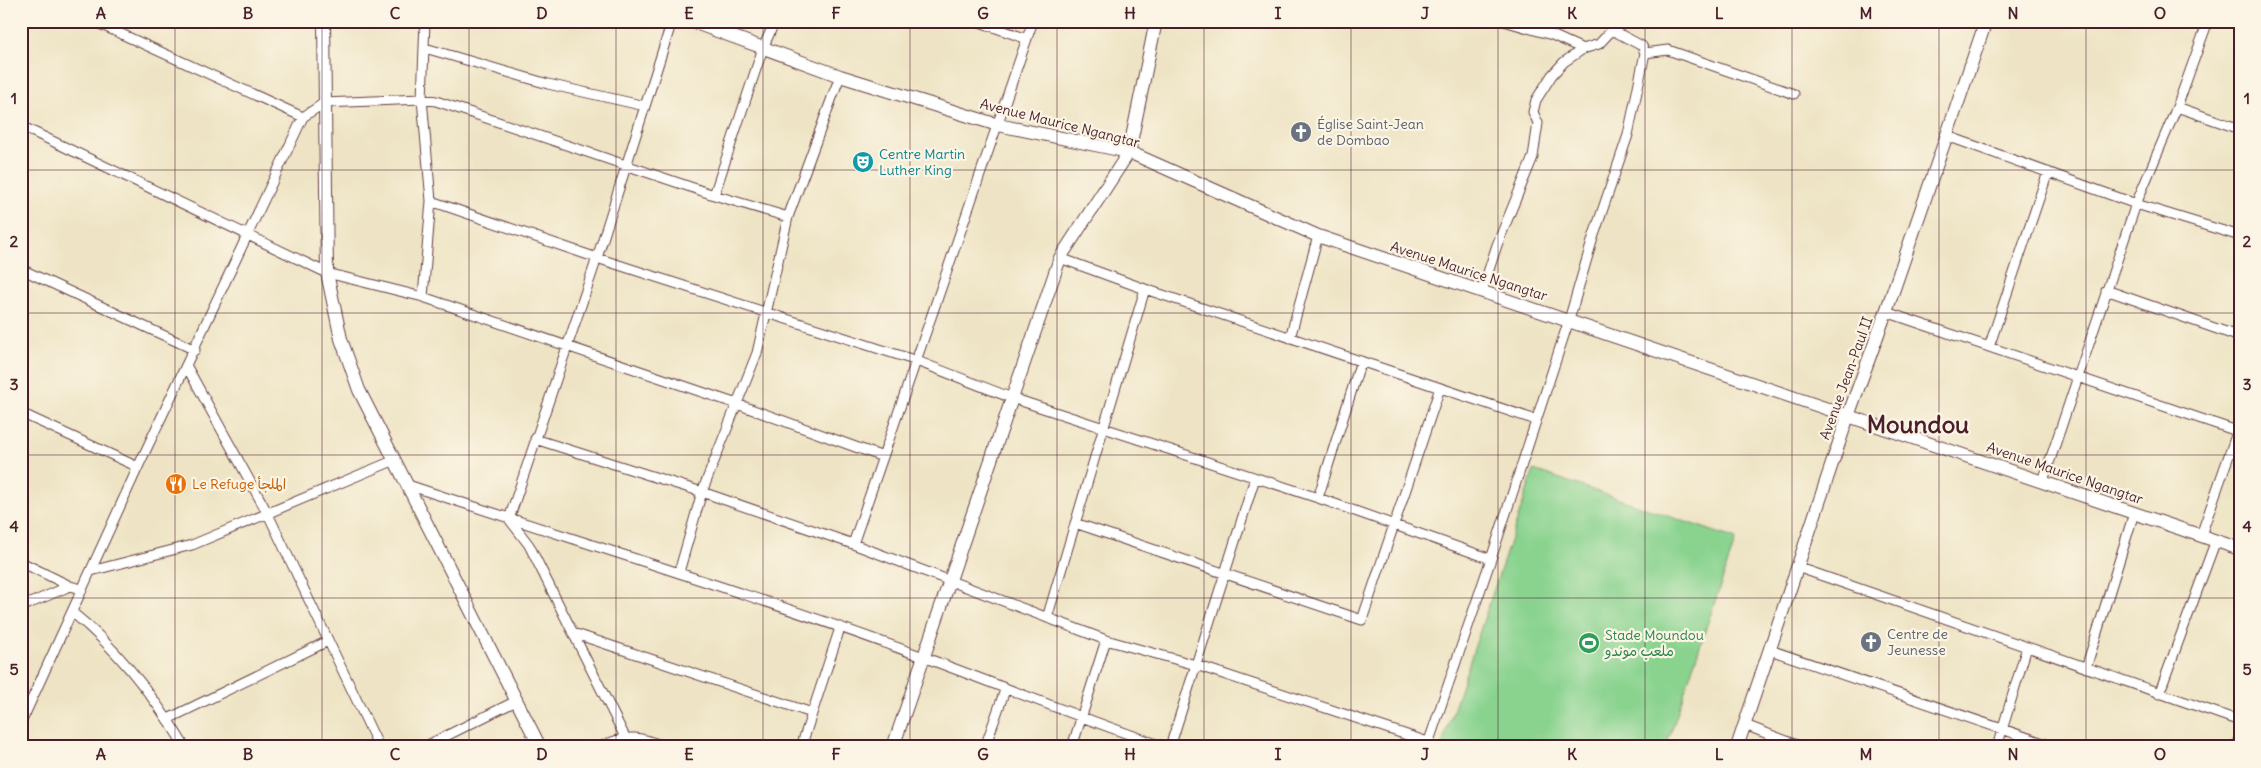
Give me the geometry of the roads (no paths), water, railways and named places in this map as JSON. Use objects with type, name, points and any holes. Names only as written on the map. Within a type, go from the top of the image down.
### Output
[{"type":"street","points":[[93,21],[107,24],[303,116]]},
{"type":"street","points":[[324,21],[327,273],[335,317],[348,362],[359,390],[540,747]]},
{"type":"street","points":[[423,297],[431,201],[422,99],[425,21]]},
{"type":"street","points":[[509,519],[597,258],[672,21]]},
{"type":"street","name":"Avenue Maurice Ngangtar","points":[[690,21],[840,76],[998,125],[1129,152],[1318,236],[2240,549]]},
{"type":"street","points":[[714,195],[763,48],[775,21]]},
{"type":"street","points":[[977,21],[1027,39]]},
{"type":"street","points":[[853,544],[1033,21]]},
{"type":"street","points":[[893,747],[1060,258],[1129,152],[1156,21]]},
{"type":"street","points":[[1504,21],[1552,35],[1583,49]]},
{"type":"street","name":"Avenue Jean-Paul II","points":[[1738,747],[1848,416],[1886,312],[1986,21]]},
{"type":"street","points":[[2044,481],[2136,204],[2177,107],[2208,21]]},
{"type":"street","points":[[535,440],[702,492],[853,544],[1106,640],[1196,665],[1427,744],[1491,559],[1569,320],[1593,238],[1628,135],[1645,53],[1642,46],[1613,25],[1599,44],[1583,49],[1564,62],[1536,100],[1533,112],[1538,123],[1533,157],[1497,245],[1482,291]]},
{"type":"street","points":[[424,48],[548,84],[645,106]]},
{"type":"street","points":[[1645,53],[1668,50],[1794,94]]},
{"type":"street","points":[[679,572],[702,492],[757,353],[788,218],[840,76]]},
{"type":"street","points":[[21,723],[25,707],[73,613],[82,589],[138,467],[195,350],[303,116],[324,103],[436,100],[714,195],[788,218]]},
{"type":"street","points":[[2177,107],[2240,130]]},
{"type":"street","points":[[21,126],[327,273],[423,297],[737,404],[884,457]]},
{"type":"street","points":[[1947,136],[2136,204],[2240,236]]},
{"type":"street","points":[[1989,347],[2048,172]]},
{"type":"street","points":[[431,201],[597,258],[917,361],[1012,398],[1318,498],[1491,559]]},
{"type":"street","points":[[1290,338],[1318,236]]},
{"type":"street","points":[[1060,258],[1145,289],[1536,420]]},
{"type":"street","points":[[21,269],[195,350]]},
{"type":"street","points":[[1047,618],[1145,289]]},
{"type":"street","points":[[2106,290],[2240,337]]},
{"type":"street","points":[[1886,312],[2077,377],[2238,427],[2201,535]]},
{"type":"street","points":[[1318,498],[1361,361]]},
{"type":"street","points":[[187,367],[268,514],[379,747]]},
{"type":"street","points":[[1075,523],[1362,620],[1440,388]]},
{"type":"street","points":[[21,413],[138,467]]},
{"type":"street","points":[[91,571],[192,545],[395,460]]},
{"type":"street","points":[[1170,747],[1255,478]]},
{"type":"street","points":[[408,485],[509,519],[679,572],[924,657],[1082,719],[1165,747]]},
{"type":"street","points":[[2086,668],[2134,512]]},
{"type":"street","points":[[509,519],[529,545],[625,737]]},
{"type":"street","points":[[2159,694],[2216,540]]},
{"type":"street","points":[[21,562],[70,586],[82,589]]},
{"type":"street","points":[[1797,567],[2240,721]]},
{"type":"street","points":[[21,607],[70,586]]},
{"type":"street","points":[[73,613],[92,628],[122,660],[168,719],[185,747]]},
{"type":"street","points":[[801,747],[840,628]]},
{"type":"street","points":[[573,633],[812,713]]},
{"type":"street","points":[[1072,747],[1106,640]]},
{"type":"street","points":[[168,719],[328,641]]},
{"type":"street","points":[[1997,747],[2027,647]]},
{"type":"street","points":[[1770,650],[2055,747]]},
{"type":"street","points":[[985,747],[1005,690]]},
{"type":"street","points":[[424,747],[516,701]]},
{"type":"street","points":[[1745,725],[1802,747]]},
{"type":"street","points":[[600,747],[625,737],[640,737],[667,747]]},
{"type":"street","points":[[2238,747],[2240,742]]},
{"type":"place","name":"Église Saint-Jean de Dombao","points":[[1301,132]]},
{"type":"place","name":"Centre Martin Luther King","points":[[863,162]]},
{"type":"place","name":"Le Refuge الملجأ","points":[[176,484]]},
{"type":"place","name":"Centre de Jeunesse","points":[[1871,642]]},
{"type":"place","name":"Stade Moundou ملعب موندو","points":[[1589,643]]},
{"type":"district","name":"Moundou","points":[[1918,424]]}]
